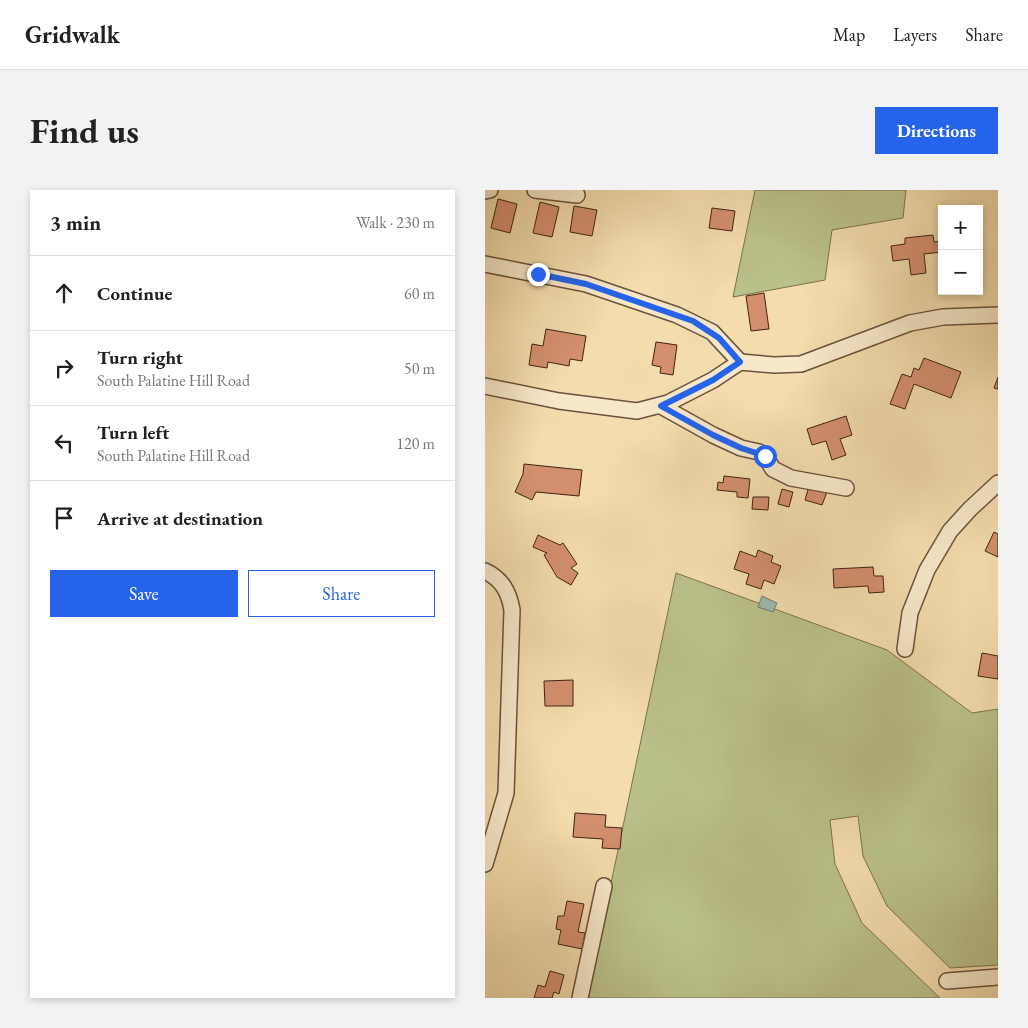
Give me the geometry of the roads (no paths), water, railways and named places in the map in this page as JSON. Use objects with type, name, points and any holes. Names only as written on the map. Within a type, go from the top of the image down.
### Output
[{"type":"street","points":[[485,191],[490,190]]},
{"type":"street","points":[[535,190],[577,196]]},
{"type":"street","points":[[485,264],[586,284],[677,314],[712,332],[740,362],[774,366],[801,364],[910,322],[956,316],[998,315]]},
{"type":"street","points":[[485,386],[637,411],[661,406],[713,380],[740,362]]},
{"type":"street","points":[[661,406],[741,448],[759,452],[765,456],[773,469],[791,478],[846,488]]},
{"type":"street","points":[[905,649],[910,613],[927,570],[950,530],[969,509],[998,483]]},
{"type":"street","points":[[485,571],[498,579],[503,585],[510,599],[512,610],[506,793],[485,864]]},
{"type":"street","points":[[580,998],[604,886]]},
{"type":"street","points":[[947,982],[998,977]]},
{"type":"water","points":[[762,596],[777,603],[773,612],[758,607]]}]
